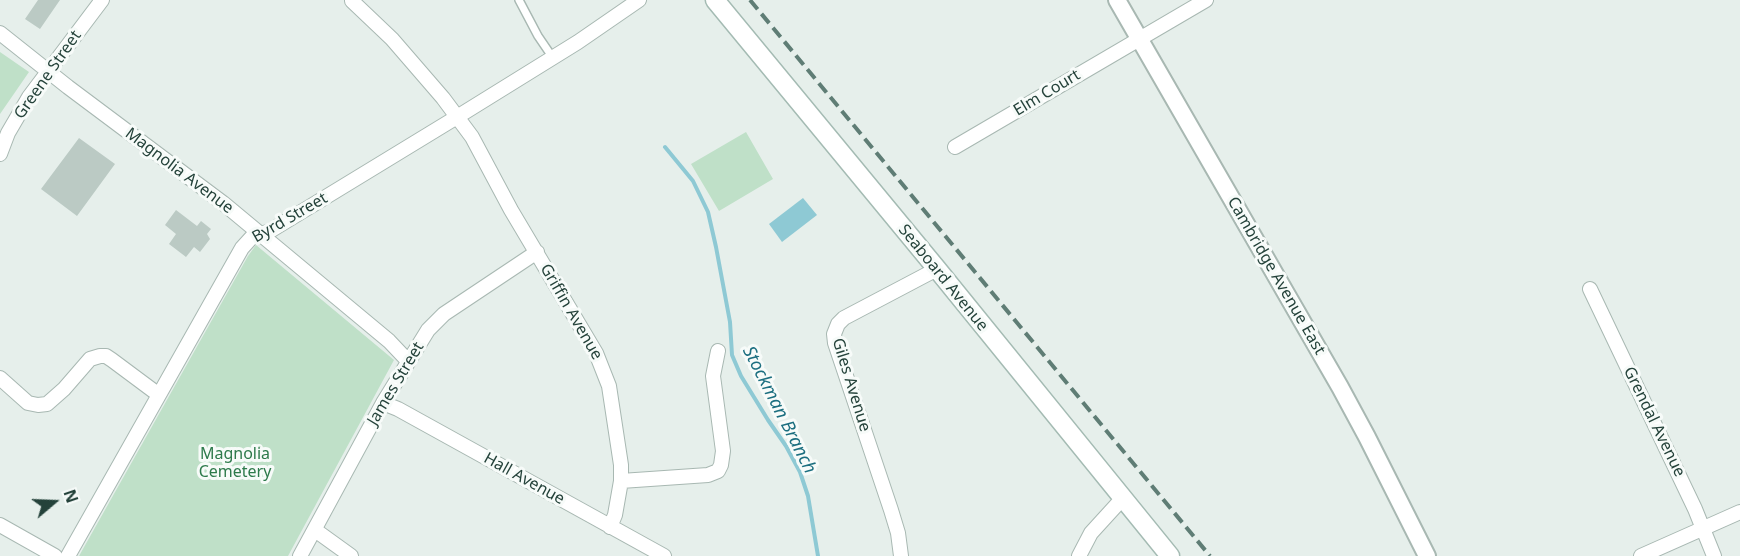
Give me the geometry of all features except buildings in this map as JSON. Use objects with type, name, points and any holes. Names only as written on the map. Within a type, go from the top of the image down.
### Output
[{"type":"main road","name":"Seaboard Avenue","points":[[715,0],[938,269],[1170,556]]},
{"type":"street","name":"Greene Street","points":[[0,154],[28,97],[102,0]]},
{"type":"street","name":"Byrd Street","points":[[68,556],[242,248],[252,237],[270,231],[457,117],[553,58],[639,0]]},
{"type":"street","name":"Cambridge Avenue East","points":[[1117,0],[1340,387],[1427,556]]},
{"type":"street","name":"Elm Court","points":[[955,147],[1206,0]]},
{"type":"street","name":"Griffin Avenue","points":[[352,1],[392,39],[443,98],[472,137],[511,210],[596,353],[604,370],[613,403],[621,465],[621,481],[615,515],[610,526]]},
{"type":"street","name":"Magnolia Avenue","points":[[0,33],[223,203],[389,341],[408,361]]},
{"type":"street","name":"James Street","points":[[300,556],[383,403],[428,330],[444,314],[537,252]]},
{"type":"street","name":"Giles Avenue","points":[[901,556],[898,533],[835,343],[834,334],[838,324],[844,318],[938,269]]},
{"type":"street","name":"Grendal Avenue","points":[[1590,289],[1695,508],[1714,556]]},
{"type":"street","points":[[621,481],[708,475],[718,471],[723,452],[713,376],[718,351]]},
{"type":"street","points":[[0,378],[28,402],[38,405],[47,404],[64,389],[90,359],[100,356],[112,360],[159,395]]},
{"type":"street","name":"Hall Avenue","points":[[383,403],[664,556]]},
{"type":"street","points":[[1079,556],[1091,533],[1122,499]]},
{"type":"street","points":[[1641,556],[1740,512]]},
{"type":"street","points":[[0,525],[55,556]]},
{"type":"street","points":[[315,530],[351,556]]},
{"type":"lane","points":[[519,0],[538,36],[553,58]]},
{"type":"green space","points":[[0,52],[29,72],[0,114]]},
{"type":"green space","points":[[746,132],[773,179],[719,211],[691,164]]},
{"type":"green space","name":"Magnolia Cemetery","points":[[256,245],[394,360],[288,556],[79,556],[248,256]]},
{"type":"water","points":[[803,198],[817,215],[782,242],[769,224]]},
{"type":"waterway","name":"Stockman Branch","points":[[665,147],[693,181],[708,212],[730,322],[732,355],[741,376],[800,472],[808,496],[818,556]]},
{"type":"railway","points":[[750,0],[1210,556]]}]
